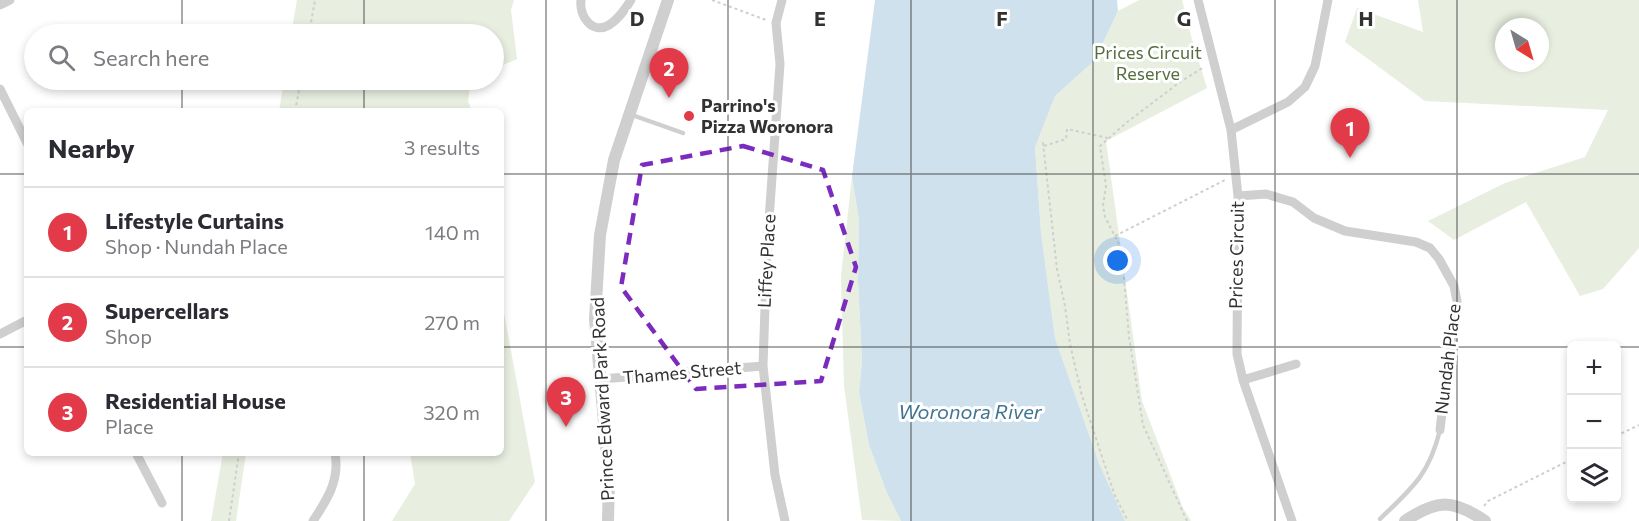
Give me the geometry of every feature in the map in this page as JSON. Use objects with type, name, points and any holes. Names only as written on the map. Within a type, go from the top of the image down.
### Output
[{"type":"street","points":[[0,4],[10,0]]},
{"type":"street","points":[[581,0],[580,12],[583,18],[593,26],[605,27],[617,20],[631,0]]},
{"type":"street","name":"Prince Edward Park Road","points":[[608,521],[609,480],[595,319],[600,236],[614,159],[668,0]]},
{"type":"street","name":"Liffey Place","points":[[782,0],[776,23],[780,64],[767,248],[763,366],[776,475],[785,521]]},
{"type":"street","name":"Prices Circuit","points":[[1198,0],[1231,130],[1236,174],[1238,196],[1237,354],[1243,380],[1292,521]]},
{"type":"street","points":[[1231,130],[1288,102],[1305,87],[1315,66],[1328,0]]},
{"type":"street","points":[[0,89],[24,137]]},
{"type":"street","name":"Nundah Place","points":[[1238,196],[1266,194],[1283,198],[1293,202],[1314,218],[1345,231],[1416,242],[1430,248],[1454,286],[1457,301],[1457,317],[1446,376],[1440,430]]},
{"type":"street","points":[[0,334],[24,322]]},
{"type":"street","points":[[1243,380],[1296,364]]},
{"type":"street","name":"Thames Street","points":[[601,380],[763,366]]},
{"type":"street","points":[[138,456],[162,503]]},
{"type":"street","points":[[313,521],[329,496],[335,479],[335,456]]},
{"type":"street","points":[[1406,521],[1419,512],[1445,503],[1457,505],[1480,518]]},
{"type":"lane","points":[[629,114],[683,133]]},
{"type":"lane","points":[[1380,519],[1425,472],[1440,430]]},
{"type":"path","points":[[311,24],[315,0]]},
{"type":"path","points":[[712,0],[776,23]]},
{"type":"path","points":[[1187,521],[1143,425],[1139,410],[1129,337],[1124,266],[1119,244],[1105,217],[1103,196],[1106,186],[1100,146],[1180,82],[1200,68],[1215,63]]},
{"type":"path","points":[[296,108],[299,90]]},
{"type":"path","points":[[1108,138],[1067,129],[1065,139],[1044,146],[1043,143],[1057,269],[1082,396],[1115,496],[1128,521]]},
{"type":"path","points":[[1115,236],[1236,174]]},
{"type":"path","points":[[1621,434],[1639,424]]},
{"type":"path","points":[[229,521],[239,456]]},
{"type":"path","points":[[1480,518],[1488,501],[1567,462]]},
{"type":"highlighted area","points":[[743,146],[823,170],[856,267],[821,381],[696,389],[621,287],[642,165]]},
{"type":"green space","points":[[297,0],[514,0],[511,10],[517,59],[504,65],[504,24],[293,24]]},
{"type":"green space","name":"Prices Circuit Reserve","points":[[1139,0],[1182,0],[1207,88],[1106,141],[1142,401],[1183,508],[1191,521],[1125,521],[1099,463],[1055,338],[1041,233],[1035,146],[1055,96],[1095,60],[1118,11]]},
{"type":"green space","points":[[1418,0],[1639,0],[1639,248],[1603,289],[1580,296],[1526,202],[1454,240],[1428,221],[1505,183],[1585,157],[1608,110],[1425,101],[1345,42],[1357,8],[1423,32]]},
{"type":"green space","points":[[282,90],[470,90],[468,101],[471,108],[279,108]]},
{"type":"green space","points":[[852,176],[859,221],[858,281],[862,361],[859,392],[869,445],[887,493],[901,521],[862,520],[844,386],[841,276]]},
{"type":"green space","points":[[504,312],[535,482],[509,521],[392,521],[415,484],[410,456],[504,456]]},
{"type":"green space","points":[[222,456],[246,456],[236,521],[211,521]]},
{"type":"water","name":"Woronora River","points":[[875,0],[1117,0],[1118,11],[1095,60],[1055,96],[1035,147],[1041,233],[1055,338],[1099,463],[1125,521],[901,521],[887,493],[869,445],[859,392],[862,361],[858,281],[859,221],[852,176]]},
{"type":"place","name":"Supercellars","points":[[669,98]]},
{"type":"place","name":"Parrino's Pizza Woronora","points":[[689,116]]},
{"type":"place","name":"Lifestyle Curtains","points":[[1350,158]]},
{"type":"place","name":"Residential House","points":[[566,427]]}]
